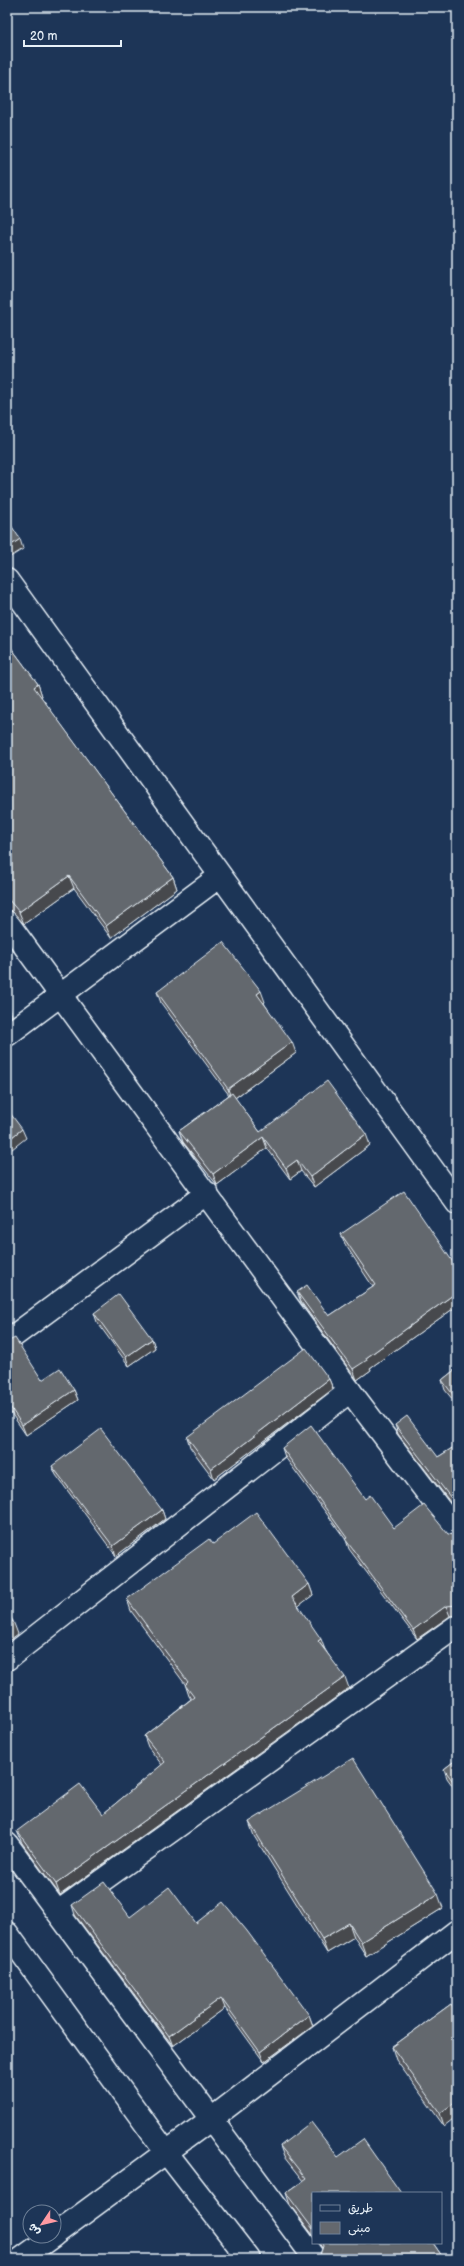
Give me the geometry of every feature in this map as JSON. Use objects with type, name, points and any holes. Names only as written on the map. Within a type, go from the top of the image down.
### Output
[{"type":"street","points":[[7,580],[457,1203]]},
{"type":"street","points":[[7,1035],[220,876]]},
{"type":"street","points":[[7,922],[207,1193],[350,1391],[457,1532]]},
{"type":"street","points":[[7,1341],[207,1193]]},
{"type":"street","points":[[7,1658],[350,1391]]},
{"type":"street","points":[[58,1912],[457,1626]]},
{"type":"street","points":[[7,1844],[210,2120],[315,2259]]},
{"type":"street","points":[[62,2229],[210,2120],[457,1931]]},
{"type":"street","points":[[7,1933],[166,2152],[249,2259]]},
{"type":"street","points":[[21,2259],[42,2244]]},
{"type":"building","points":[[7,519],[20,539],[7,548]]},
{"type":"building","points":[[7,642],[38,684],[34,687],[173,877],[106,926],[69,876],[19,912],[7,899]]},
{"type":"building","points":[[223,942],[261,991],[257,994],[292,1042],[228,1089],[157,992]]},
{"type":"building","points":[[327,1081],[366,1134],[310,1177],[297,1160],[286,1168],[263,1137],[213,1174],[179,1131],[232,1093],[260,1132]]},
{"type":"building","points":[[7,1109],[22,1129],[7,1141]]},
{"type":"building","points":[[404,1191],[457,1268],[457,1292],[353,1369],[297,1292],[307,1285],[329,1316],[376,1285],[341,1234]]},
{"type":"building","points":[[119,1294],[152,1339],[126,1357],[94,1313]]},
{"type":"building","points":[[15,1338],[42,1380],[60,1368],[74,1390],[22,1425],[7,1402],[7,1342]]},
{"type":"building","points":[[306,1348],[329,1379],[211,1469],[187,1437]]},
{"type":"building","points":[[457,1368],[457,1400],[442,1380]]},
{"type":"building","points":[[407,1416],[438,1457],[457,1445],[457,1506],[395,1425]]},
{"type":"building","points":[[311,1425],[365,1499],[370,1495],[394,1528],[424,1505],[448,1534],[457,1534],[457,1605],[446,1606],[413,1630],[345,1539],[347,1538],[282,1448]]},
{"type":"building","points":[[101,1429],[162,1510],[113,1546],[52,1466]]},
{"type":"building","points":[[256,1512],[309,1584],[292,1597],[321,1639],[318,1641],[345,1677],[56,1884],[17,1831],[80,1784],[103,1814],[165,1762],[144,1736],[194,1697],[185,1685],[188,1682],[127,1599],[209,1539],[213,1544]]},
{"type":"building","points":[[7,1612],[13,1621],[7,1626]]},
{"type":"building","points":[[353,1758],[438,1894],[361,1942],[349,1923],[322,1939],[249,1822]]},
{"type":"building","points":[[457,1759],[457,1787],[444,1769]]},
{"type":"building","points":[[104,1882],[130,1917],[169,1887],[196,1923],[223,1902],[247,1931],[309,2015],[260,2052],[221,1998],[169,2036],[72,1905]]},
{"type":"building","points":[[451,2004],[457,2012],[457,2101],[440,2113],[392,2047]]},
{"type":"building","points":[[311,2122],[338,2157],[363,2139],[400,2192],[312,2192],[312,2228],[286,2193],[306,2179],[280,2146]]},
{"type":"building","points":[[322,2244],[434,2244],[444,2259],[322,2259],[320,2255]]}]
